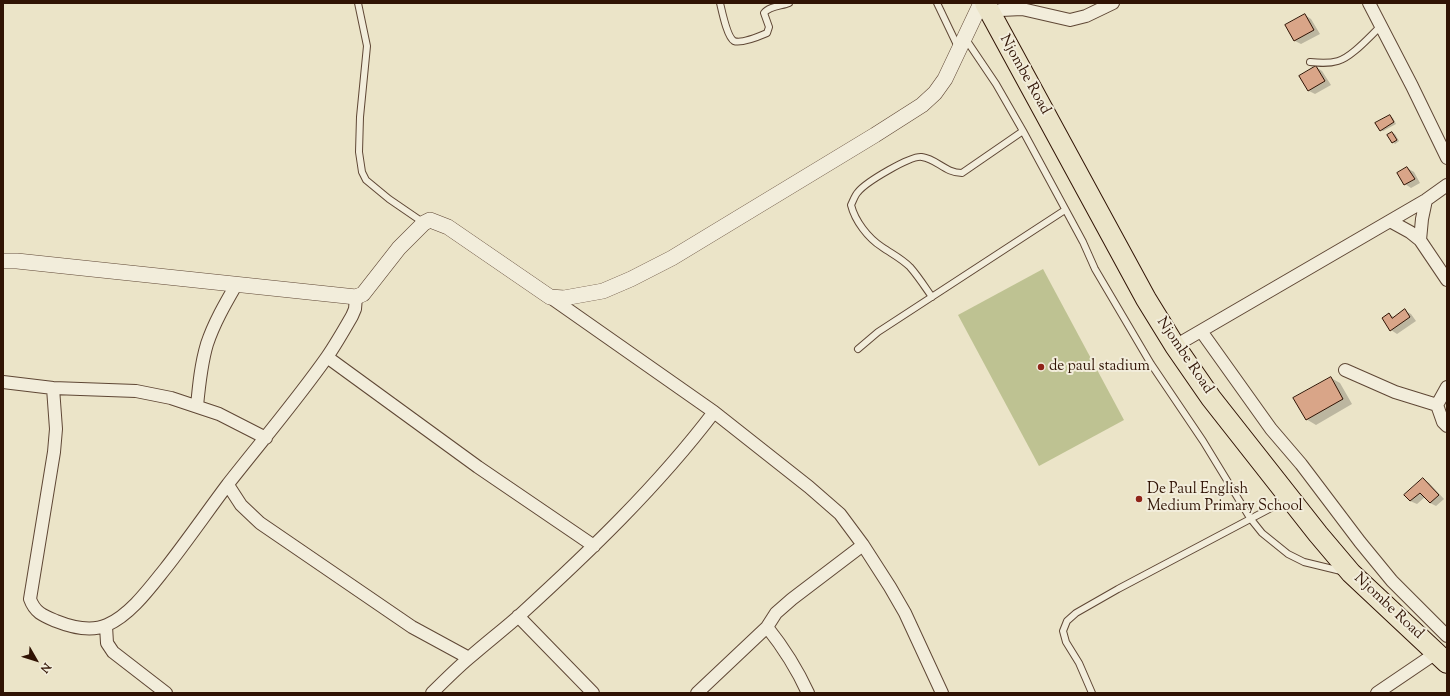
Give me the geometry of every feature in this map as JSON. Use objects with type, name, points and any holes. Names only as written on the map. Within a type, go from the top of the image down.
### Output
[{"type":"highway","name":"Njombe Road","points":[[985,6],[1146,299],[1175,346],[1211,398],[1289,498],[1351,572],[1442,658]]},
{"type":"street","points":[[550,297],[564,298],[603,291],[631,279],[672,258],[869,139],[922,105],[935,93],[945,79],[962,43],[985,6],[1000,10],[1022,8],[1070,20],[1086,16],[1113,3]]},
{"type":"street","points":[[1369,3],[1447,158]]},
{"type":"street","points":[[1175,346],[1426,200],[1447,185]]},
{"type":"street","points":[[1420,240],[1426,200]]},
{"type":"street","points":[[3,261],[92,268],[356,297],[363,294],[367,290],[400,248],[424,223],[430,220],[448,227],[714,412],[803,482],[840,514],[863,545],[890,587],[942,693]]},
{"type":"street","points":[[1390,221],[1410,232],[1420,240],[1447,280]]},
{"type":"street","points":[[197,406],[199,382],[207,344],[220,314],[236,285]]},
{"type":"street","points":[[53,388],[56,429],[54,452],[30,599],[35,610],[48,618],[64,624],[79,628],[106,626],[126,613],[140,599],[266,438],[327,357],[352,316],[355,309],[356,297]]},
{"type":"street","points":[[1201,331],[1271,429],[1305,470],[1360,542],[1392,581],[1447,636]]},
{"type":"street","points":[[327,357],[478,466],[594,546]]},
{"type":"street","points":[[1345,370],[1394,392],[1437,406]]},
{"type":"street","points":[[3,382],[53,388],[136,391],[171,398],[219,414],[266,438]]},
{"type":"street","points":[[1447,387],[1437,406],[1443,422],[1447,426]]},
{"type":"street","points":[[432,693],[594,546],[677,458],[714,412]]},
{"type":"street","points":[[228,485],[241,505],[260,523],[412,627],[469,658]]},
{"type":"street","points":[[697,693],[767,627],[776,613],[863,545]]},
{"type":"street","points":[[518,616],[593,693]]},
{"type":"street","points":[[106,626],[108,643],[113,652],[166,693]]},
{"type":"street","points":[[767,627],[795,668],[808,693]]},
{"type":"street","points":[[1377,693],[1442,658]]},
{"type":"lane","points":[[358,3],[367,46],[360,118],[359,152],[362,172],[366,180],[389,200],[424,223]]},
{"type":"lane","points":[[720,3],[729,33],[732,40],[736,42],[767,32],[769,27],[764,13],[766,11],[762,3]]},
{"type":"lane","points":[[766,11],[768,9],[789,3]]},
{"type":"lane","points":[[937,3],[962,43],[996,84],[1023,131],[1096,269],[1151,364],[1203,441],[1250,518],[1262,533],[1288,554],[1304,562],[1351,572]]},
{"type":"lane","points":[[1310,62],[1328,63],[1340,61],[1350,55],[1381,26]]},
{"type":"lane","points":[[932,297],[910,267],[897,255],[882,248],[874,241],[853,214],[851,205],[857,192],[867,183],[910,158],[922,156],[954,173],[962,173],[1023,131]]},
{"type":"lane","points":[[858,349],[878,332],[1065,210]]},
{"type":"lane","points":[[1092,693],[1079,663],[1066,642],[1063,631],[1067,621],[1076,613],[1118,589],[1289,498]]},
{"type":"green space","name":"de paul stadium","points":[[1043,269],[1124,420],[1039,466],[958,315]]},
{"type":"building","points":[[1305,14],[1314,30],[1294,41],[1285,25]]},
{"type":"building","points":[[1316,66],[1325,81],[1308,91],[1299,76]]},
{"type":"building","points":[[1390,115],[1394,122],[1380,131],[1375,123]]},
{"type":"building","points":[[1392,132],[1397,140],[1392,143],[1387,135]]},
{"type":"building","points":[[1407,167],[1415,179],[1404,185],[1397,173]]},
{"type":"building","points":[[1405,309],[1410,317],[1390,331],[1382,318],[1389,313],[1392,318]]},
{"type":"building","points":[[1331,377],[1343,399],[1306,420],[1293,398]]},
{"type":"building","points":[[1423,478],[1439,495],[1430,503],[1420,493],[1410,501],[1404,495]]},
{"type":"place","name":"de paul stadium","points":[[1041,367]]},
{"type":"place","name":"De Paul English Medium Primary School","points":[[1139,499]]}]
